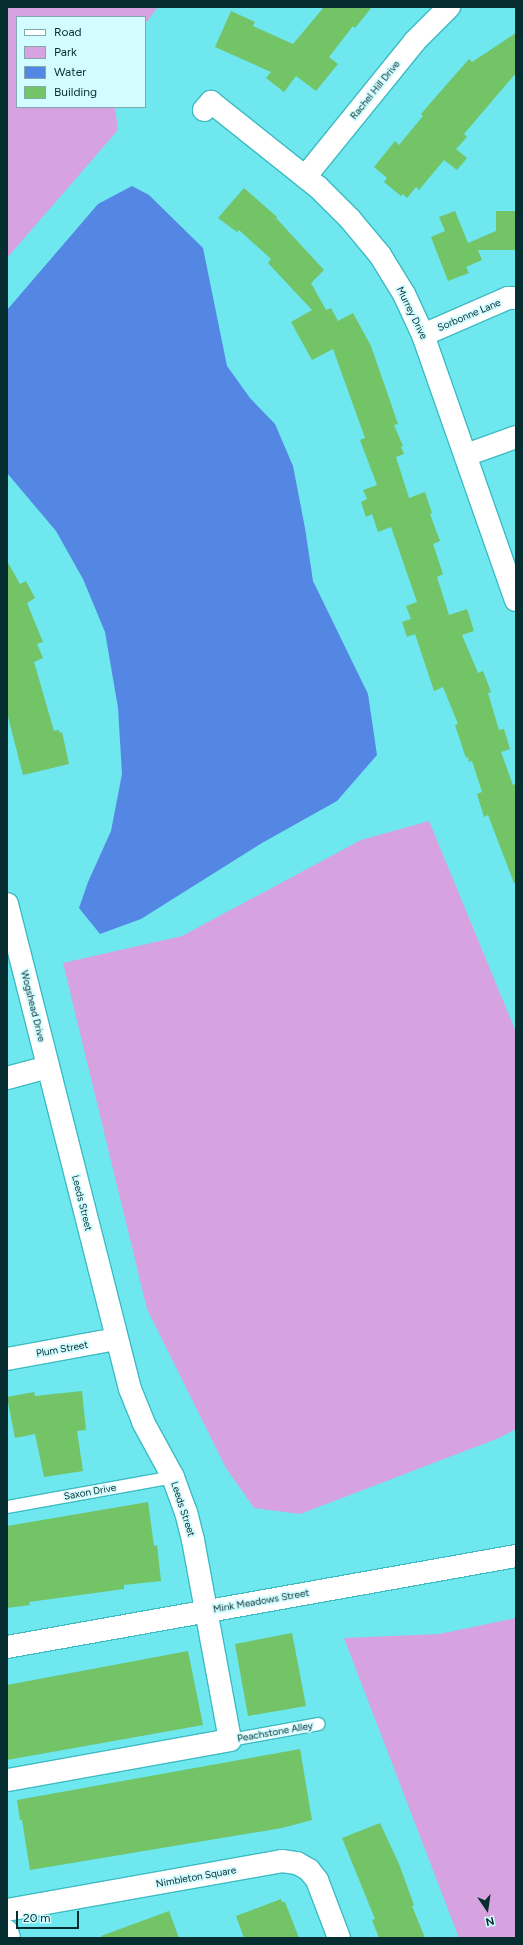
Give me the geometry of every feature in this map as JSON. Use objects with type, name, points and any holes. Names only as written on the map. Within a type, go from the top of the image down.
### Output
[{"type":"street","name":"Rachel Hill Drive","points":[[305,177],[415,41],[449,7]]},
{"type":"street","name":"Murrey Drive","points":[[204,110],[211,102],[305,177],[350,218],[380,255],[404,294],[423,335],[516,600]]},
{"type":"street","name":"Sorbonne Lane","points":[[423,335],[508,298],[516,298]]},
{"type":"street","points":[[466,455],[516,437]]},
{"type":"street","name":"Wogshead Drive","points":[[8,916],[48,1067]]},
{"type":"street","points":[[7,1078],[48,1067]]},
{"type":"street","name":"Leeds Street","points":[[48,1067],[116,1339],[130,1389],[140,1416],[172,1477],[186,1512],[193,1540],[230,1740]]},
{"type":"street","name":"Plum Street","points":[[7,1359],[116,1339]]},
{"type":"street","name":"Mink Meadows Street","points":[[7,1647],[516,1556]]},
{"type":"street","points":[[7,1780],[230,1740]]},
{"type":"street","name":"Nimbleton Square","points":[[7,1910],[282,1861],[297,1863],[309,1870],[317,1880],[339,1938]]},
{"type":"street","points":[[7,1931],[10,1938]]},
{"type":"lane","name":"Saxon Drive","points":[[7,1507],[172,1477]]},
{"type":"lane","name":"Peachstone Alley","points":[[230,1740],[319,1724]]},
{"type":"green space","points":[[7,7],[158,7],[146,23],[146,16],[16,16],[16,108],[115,108],[118,130],[7,258]]},
{"type":"green space","points":[[429,821],[516,1032],[516,1429],[499,1438],[300,1514],[254,1508],[226,1468],[147,1309],[63,963],[182,936],[361,840]]},
{"type":"green space","points":[[516,1618],[516,1938],[459,1938],[344,1638],[439,1634]]},
{"type":"water","points":[[132,186],[149,195],[203,248],[227,366],[250,398],[275,424],[293,466],[313,581],[368,694],[377,755],[337,801],[262,843],[141,919],[100,934],[79,908],[88,882],[111,831],[122,774],[118,708],[105,632],[83,579],[56,531],[7,473],[7,310],[98,204]]},
{"type":"building","points":[[324,7],[372,7],[355,28],[353,26],[329,57],[338,64],[316,91],[296,76],[284,92],[266,78],[271,72],[215,47],[231,11],[255,22],[253,26],[293,44]]},
{"type":"building","points":[[516,33],[516,73],[464,134],[467,137],[456,149],[467,158],[457,170],[444,160],[419,190],[416,187],[407,198],[403,194],[401,196],[384,182],[387,178],[374,167],[395,141],[399,145],[423,116],[421,114],[469,59],[472,62]]},
{"type":"building","points":[[244,188],[277,217],[276,218],[324,270],[311,283],[326,310],[331,308],[338,321],[353,313],[371,346],[398,424],[394,425],[403,446],[401,447],[404,454],[396,457],[409,498],[425,492],[432,513],[430,514],[440,541],[433,544],[443,574],[437,577],[449,615],[467,609],[474,631],[462,635],[478,673],[483,671],[491,692],[488,693],[499,730],[504,729],[510,749],[501,752],[513,785],[516,784],[516,883],[514,883],[488,815],[484,817],[477,794],[482,792],[472,761],[469,762],[468,757],[466,758],[455,725],[458,724],[443,687],[434,691],[415,634],[407,637],[402,622],[411,619],[406,606],[417,602],[391,527],[378,532],[372,514],[366,517],[361,502],[367,499],[363,490],[377,485],[360,440],[365,438],[333,349],[312,360],[291,322],[312,310],[268,263],[271,259],[239,230],[237,232],[218,218]]},
{"type":"building","points":[[455,211],[468,243],[496,231],[496,211],[516,211],[516,250],[478,250],[482,260],[466,267],[469,273],[448,281],[431,237],[445,231],[439,217]]},
{"type":"building","points":[[7,561],[20,584],[26,581],[35,598],[27,603],[43,642],[37,644],[43,658],[34,662],[54,731],[59,730],[60,733],[62,732],[69,764],[23,775],[7,713]]},
{"type":"building","points":[[82,1391],[86,1430],[77,1431],[83,1471],[44,1477],[35,1434],[15,1438],[7,1397],[34,1392],[35,1396]]},
{"type":"building","points":[[148,1502],[154,1546],[157,1545],[161,1581],[124,1585],[124,1589],[29,1602],[30,1605],[7,1608],[7,1526]]},
{"type":"building","points":[[292,1633],[306,1706],[248,1716],[235,1644]]},
{"type":"building","points":[[188,1651],[203,1725],[7,1760],[7,1685]]},
{"type":"building","points":[[300,1749],[312,1820],[282,1828],[30,1870],[22,1820],[20,1820],[17,1800]]},
{"type":"building","points":[[380,1823],[399,1864],[414,1905],[412,1906],[425,1938],[379,1938],[372,1920],[375,1919],[342,1838]]},
{"type":"building","points":[[281,1899],[282,1902],[285,1902],[299,1938],[244,1938],[236,1916]]},
{"type":"building","points":[[169,1911],[179,1938],[101,1938],[101,1936]]}]
